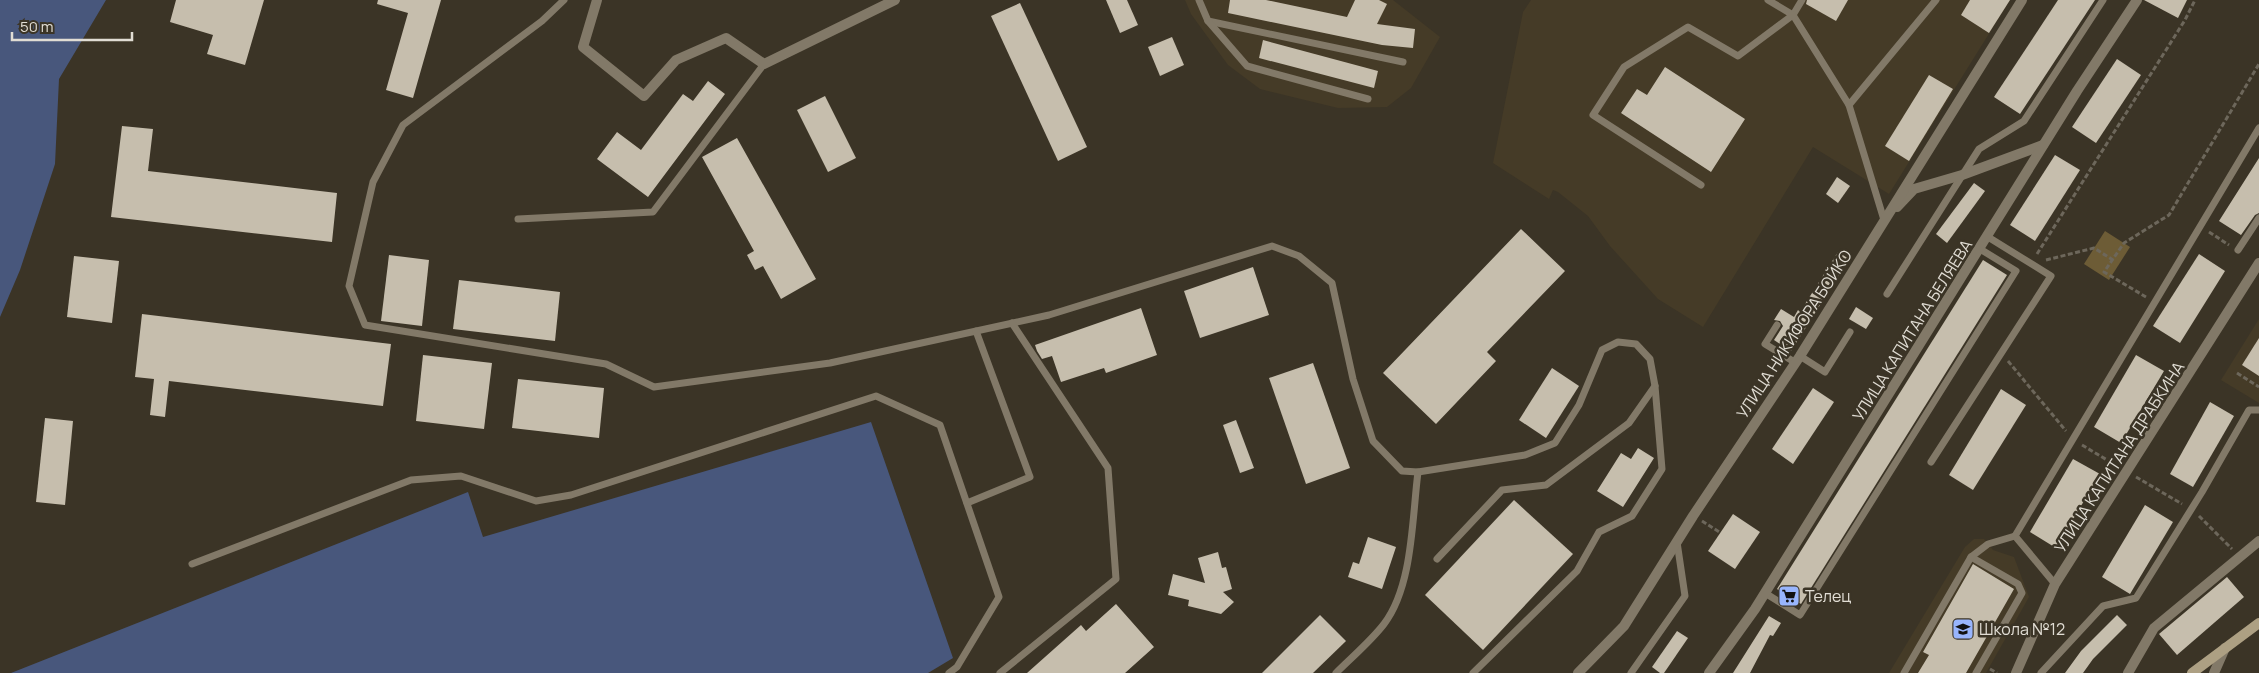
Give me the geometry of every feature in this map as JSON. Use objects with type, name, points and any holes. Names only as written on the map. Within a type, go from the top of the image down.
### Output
[{"type":"main road","points":[[2192,673],[2259,623]]},
{"type":"street","points":[[597,0],[583,46],[644,96],[676,60],[726,38],[764,64],[896,0]]},
{"type":"street","name":"УЛИЦА НИКИФОРА БОЙКО","points":[[1578,673],[1624,626],[1693,516],[1798,360],[2022,0]]},
{"type":"street","name":"УЛИЦА КАПИТАНА БЕЛЯЕВА","points":[[1709,673],[1765,593],[1988,237],[2043,145],[2137,0]]},
{"type":"street","points":[[1884,220],[1914,189],[1962,175],[2043,145]]},
{"type":"street","name":"УЛИЦА КАПИТАНА ДРАБКИНА","points":[[2016,673],[2055,584],[2255,277],[2259,263]]},
{"type":"street","points":[[2128,673],[2154,628],[2259,541]]},
{"type":"street","points":[[2214,673],[2225,648]]},
{"type":"lane","points":[[564,0],[542,21],[403,125],[373,182],[348,286],[365,325],[606,364],[654,387],[830,362],[1049,315],[1272,246],[1299,256],[1332,283],[1353,379],[1373,441],[1402,471],[1418,472],[1525,455],[1556,443],[1579,405],[1602,350],[1618,342],[1636,344],[1650,359],[1655,386],[1662,468],[1632,516],[1599,532],[1577,571],[1473,673]]},
{"type":"lane","points":[[1199,0],[1208,21],[1247,66],[1368,99]]},
{"type":"lane","points":[[1768,0],[1793,15],[1850,105],[1884,220]]},
{"type":"lane","points":[[1700,185],[1593,115],[1624,67],[1688,27],[1738,56],[1793,15],[1802,0]]},
{"type":"lane","points":[[1850,105],[1936,0]]},
{"type":"lane","points":[[1887,294],[1979,148],[2024,121],[2103,0]]},
{"type":"lane","points":[[1208,21],[1403,62]]},
{"type":"lane","points":[[518,218],[653,212],[764,64]]},
{"type":"lane","points":[[1904,673],[1970,557],[1988,544],[2016,536],[2259,128]]},
{"type":"lane","points":[[2238,250],[2259,218]]},
{"type":"lane","points":[[1931,462],[2051,276],[1988,237]]},
{"type":"lane","points":[[1765,593],[1800,615],[2016,271],[1980,249]]},
{"type":"lane","points":[[1000,673],[1116,579],[1108,468],[1012,323]]},
{"type":"lane","points":[[1777,325],[1765,344],[1825,372],[1850,332]]},
{"type":"lane","points":[[967,503],[1030,478],[976,331]]},
{"type":"lane","points":[[1437,558],[1502,490],[1546,485],[1629,423],[1655,386]]},
{"type":"lane","points":[[192,564],[411,480],[461,476],[536,501],[571,495],[876,396],[940,425],[999,597],[957,667],[949,673]]},
{"type":"lane","points":[[2041,673],[2103,606],[2136,598],[2192,509],[2249,410],[2259,410]]},
{"type":"lane","points":[[1336,673],[1385,623],[1401,590],[1418,472]]},
{"type":"lane","points":[[2016,536],[2055,584]]},
{"type":"lane","points":[[1631,673],[1684,596],[1676,542]]},
{"type":"lane","points":[[1970,557],[2018,584],[2022,593],[1976,673]]},
{"type":"path","points":[[2031,263],[2185,20],[2195,0]]},
{"type":"path","points":[[2155,303],[2104,272],[2124,243],[2169,214],[2259,64]]},
{"type":"path","points":[[2031,263],[2094,248],[2113,260]]},
{"type":"path","points":[[2237,373],[2259,387]]},
{"type":"path","points":[[2157,489],[2192,509],[2240,556]]},
{"type":"path","points":[[1693,516],[1721,533]]},
{"type":"shaded area","points":[[1185,0],[1393,0],[1440,37],[1411,88],[1387,107],[1338,108],[1260,89],[1228,65],[1191,14]]},
{"type":"shaded area","points":[[1531,0],[2010,0],[1889,194],[1813,147],[1703,327],[1658,299],[1610,246],[1588,216],[1558,192],[1553,190],[1549,199],[1493,163],[1523,12]]},
{"type":"shaded area","points":[[2105,231],[2130,247],[2109,280],[2084,264]]},
{"type":"shaded area","points":[[2259,319],[2259,403],[2221,380]]},
{"type":"shaded area","name":"Школа №12","points":[[1974,539],[1984,539],[1993,550],[2014,557],[2029,597],[1986,673],[1889,673],[1965,547]]},
{"type":"water","points":[[0,0],[106,0],[59,79],[55,164],[20,270],[0,317]]},
{"type":"water","points":[[871,422],[953,658],[928,673],[11,673],[468,492],[483,537]]},
{"type":"building","points":[[176,0],[264,0],[245,65],[207,54],[213,35],[170,22]]},
{"type":"building","points":[[378,0],[441,0],[413,98],[386,90],[408,13],[377,4]]},
{"type":"building","points":[[1106,0],[1127,0],[1138,25],[1120,33]]},
{"type":"building","points":[[1230,0],[1266,0],[1347,17],[1355,0],[1379,0],[1387,4],[1377,24],[1415,29],[1413,48],[1382,45],[1228,13]]},
{"type":"building","points":[[1807,0],[1848,0],[1836,21],[1806,4]]},
{"type":"building","points":[[1970,0],[2010,0],[1989,33],[1961,15]]},
{"type":"building","points":[[2058,0],[2095,0],[2020,114],[1994,97]]},
{"type":"building","points":[[2144,0],[2187,0],[2178,18]]},
{"type":"building","points":[[1020,3],[1087,147],[1058,161],[991,16]]},
{"type":"building","points":[[1172,37],[1184,65],[1160,76],[1148,47]]},
{"type":"building","points":[[1263,40],[1378,71],[1374,88],[1259,58]]},
{"type":"building","points":[[2117,59],[2141,75],[2096,143],[2072,127]]},
{"type":"building","points":[[1665,67],[1745,119],[1711,172],[1621,113],[1637,89],[1647,95]]},
{"type":"building","points":[[1929,75],[1953,89],[1909,161],[1885,146]]},
{"type":"building","points":[[708,81],[725,94],[648,197],[597,159],[617,132],[641,150],[683,94],[693,101]]},
{"type":"building","points":[[825,96],[856,158],[828,172],[797,110]]},
{"type":"building","points":[[122,126],[153,129],[148,171],[337,193],[332,242],[111,217]]},
{"type":"building","points":[[737,138],[816,279],[781,299],[763,266],[755,270],[747,255],[754,251],[702,157]]},
{"type":"building","points":[[2055,155],[2080,170],[2035,241],[2010,225]]},
{"type":"building","points":[[2259,158],[2259,213],[2255,215],[2241,235],[2219,221]]},
{"type":"building","points":[[1837,177],[1850,186],[1838,203],[1826,194]]},
{"type":"building","points":[[1974,183],[1985,191],[1947,243],[1936,234]]},
{"type":"building","points":[[1521,229],[1565,271],[1487,352],[1496,361],[1436,424],[1383,373]]},
{"type":"building","points":[[1838,252],[1849,259],[1791,351],[1774,340],[1783,326],[1780,321],[1774,320],[1781,309],[1794,317],[1798,310],[1800,312]]},
{"type":"building","points":[[2199,254],[2225,271],[2180,343],[2153,326]]},
{"type":"building","points":[[389,255],[429,260],[422,326],[381,321]]},
{"type":"building","points":[[74,256],[119,261],[112,323],[67,317]]},
{"type":"building","points":[[1983,260],[2007,275],[1801,604],[1777,589]]},
{"type":"building","points":[[1253,267],[1269,315],[1200,338],[1184,291]]},
{"type":"building","points":[[459,280],[560,292],[555,341],[453,329]]},
{"type":"building","points":[[1856,307],[1873,318],[1866,329],[1849,319]]},
{"type":"building","points":[[1141,308],[1157,355],[1106,373],[1104,368],[1061,382],[1052,356],[1042,359],[1037,351],[1035,345]]},
{"type":"building","points":[[142,314],[391,344],[383,406],[169,381],[165,417],[150,415],[154,379],[135,377]]},
{"type":"building","points":[[2259,338],[2259,376],[2242,365]]},
{"type":"building","points":[[423,355],[492,363],[484,429],[416,421]]},
{"type":"building","points":[[2136,355],[2164,371],[2121,443],[2094,427]]},
{"type":"building","points":[[1313,363],[1350,468],[1306,484],[1269,378]]},
{"type":"building","points":[[1552,368],[1579,386],[1546,438],[1519,420]]},
{"type":"building","points":[[518,379],[604,388],[599,438],[512,428]]},
{"type":"building","points":[[1813,388],[1834,402],[1793,464],[1772,449]]},
{"type":"building","points":[[2001,389],[2026,405],[1973,490],[1949,475]]},
{"type":"building","points":[[2210,402],[2234,416],[2193,487],[2170,474]]},
{"type":"building","points":[[45,418],[73,421],[65,505],[36,502]]},
{"type":"building","points":[[1236,420],[1254,468],[1240,473],[1223,425]]},
{"type":"building","points":[[1638,448],[1654,458],[1623,507],[1597,491],[1621,453],[1631,459]]},
{"type":"building","points":[[2073,459],[2100,474],[2056,548],[2030,532]]},
{"type":"building","points":[[1514,500],[1573,554],[1483,650],[1425,595]]},
{"type":"building","points":[[2145,505],[2173,522],[2130,594],[2102,577]]},
{"type":"building","points":[[1733,514],[1760,532],[1735,569],[1708,551]]},
{"type":"building","points":[[1368,537],[1396,547],[1382,589],[1348,577],[1353,562],[1359,564]]},
{"type":"building","points":[[1218,552],[1222,568],[1226,567],[1232,589],[1223,592],[1234,602],[1221,614],[1188,606],[1189,600],[1168,595],[1173,574],[1205,583],[1198,558]]},
{"type":"building","points":[[1973,564],[2014,589],[1966,673],[1918,673],[1929,655],[1923,652]]},
{"type":"building","points":[[2227,577],[2244,597],[2177,655],[2159,634]]},
{"type":"building","points":[[1116,604],[1154,647],[1125,673],[1027,673],[1081,625],[1086,631]]},
{"type":"building","points":[[1320,615],[1346,641],[1313,673],[1262,673]]},
{"type":"building","points":[[2117,615],[2127,625],[2093,659],[2083,673],[2065,673],[2081,651]]},
{"type":"building","points":[[1769,616],[1781,623],[1773,636],[1770,635],[1750,673],[1733,673]]},
{"type":"building","points":[[1677,631],[1688,638],[1664,673],[1660,673],[1652,667]]},
{"type":"place","name":"Телец","points":[[1789,596]]},
{"type":"place","name":"Школа №12","points":[[1963,629]]}]
